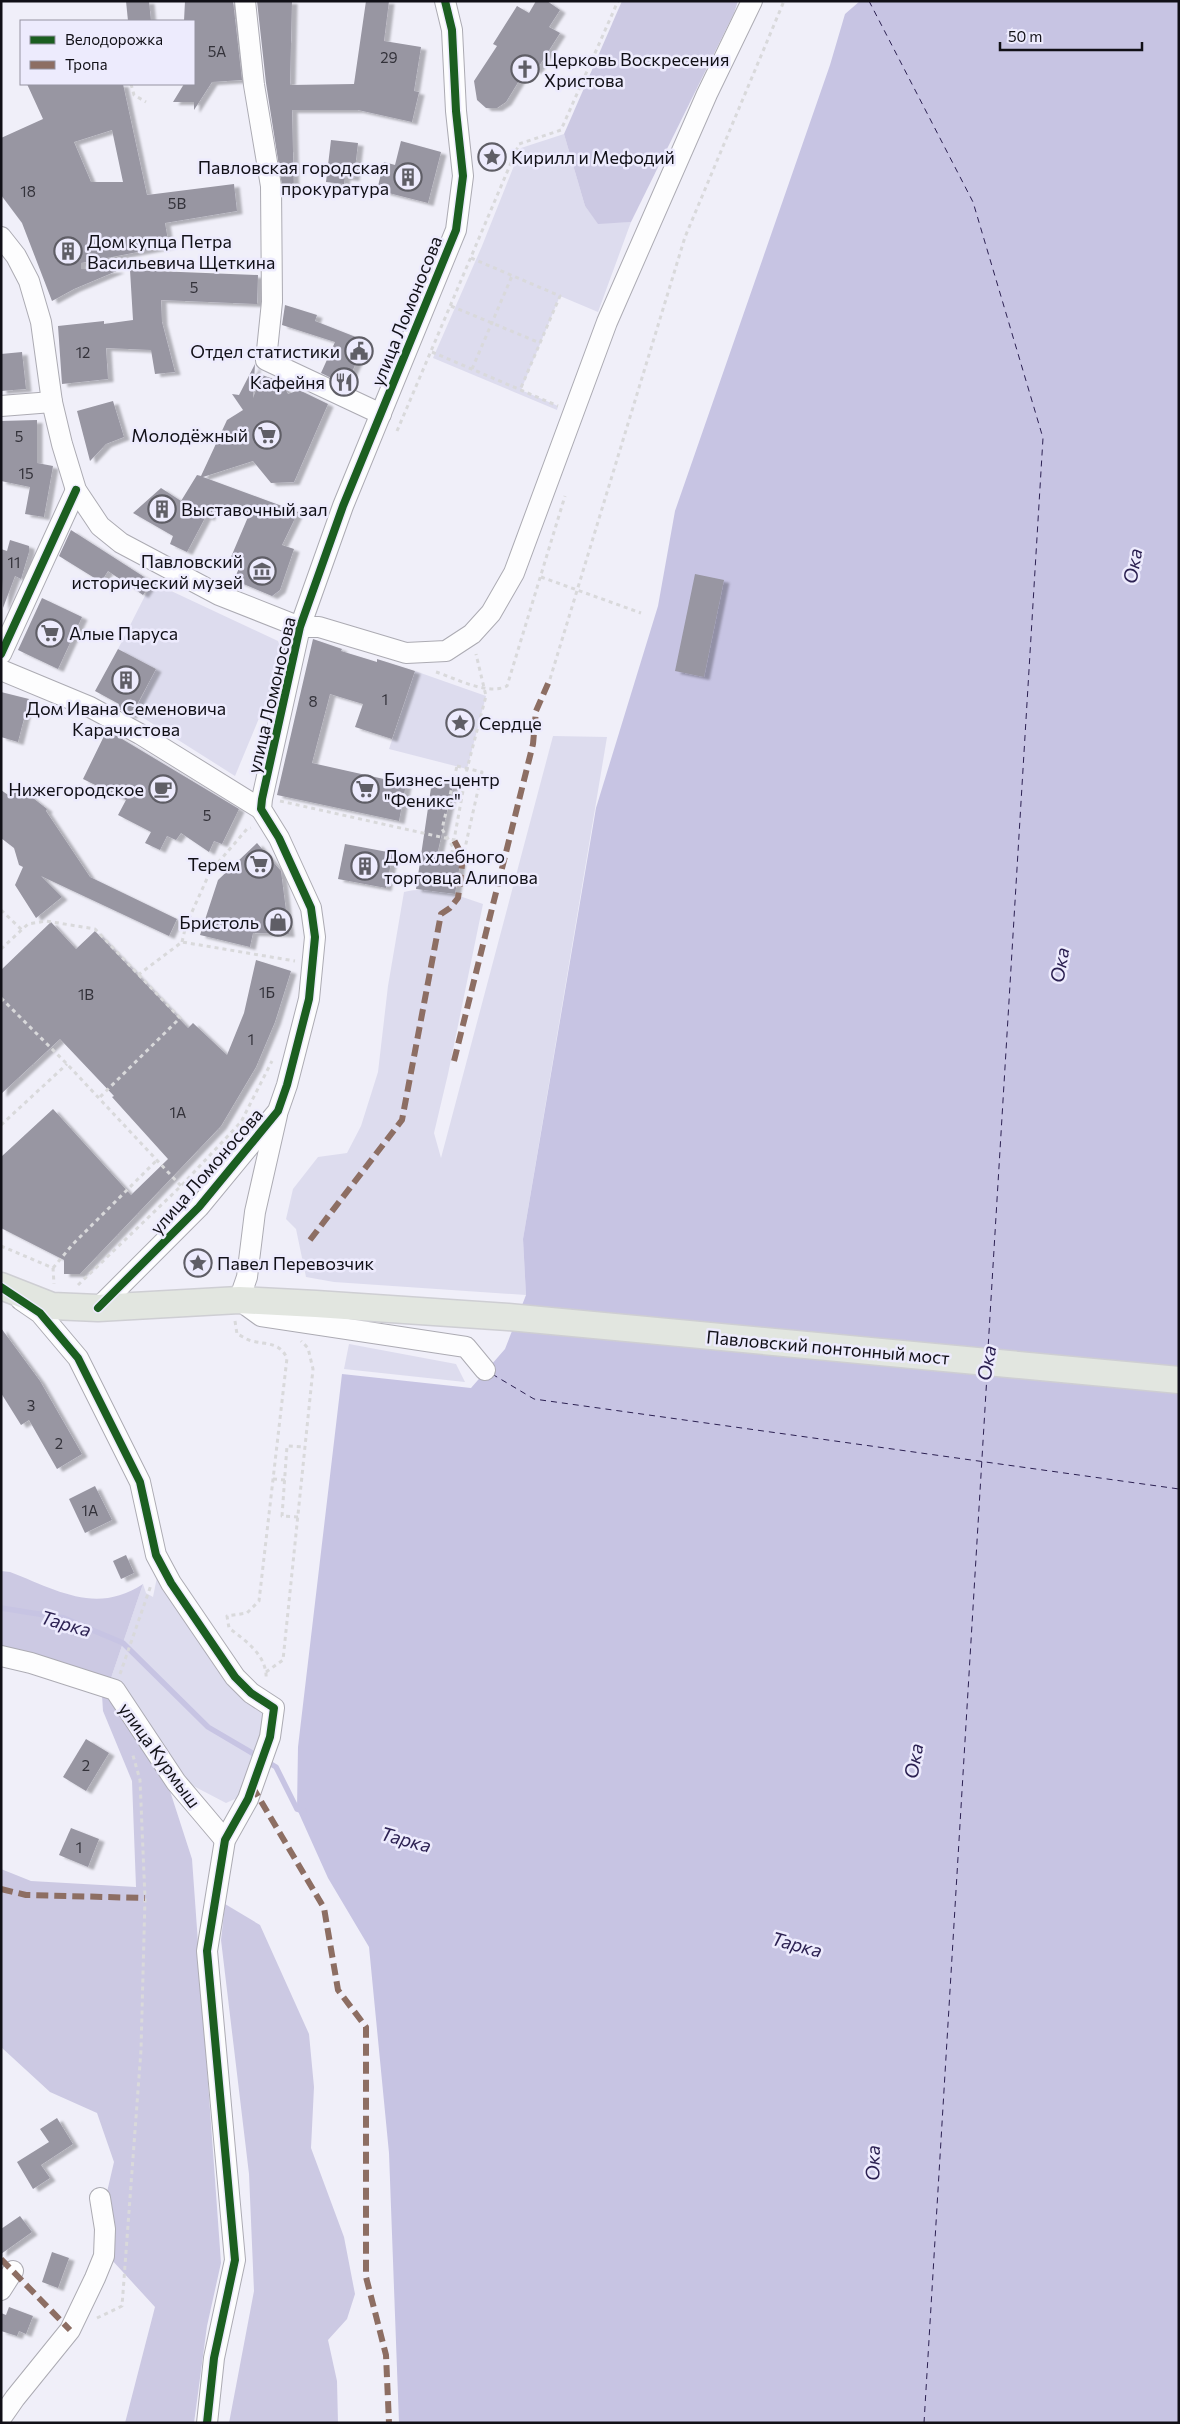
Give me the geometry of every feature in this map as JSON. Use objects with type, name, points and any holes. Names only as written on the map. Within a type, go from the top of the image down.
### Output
[{"type":"main road","name":"Павловский понтонный мост","points":[[1,1287],[52,1306],[237,1312],[508,1317],[1179,1380]]},
{"type":"street","points":[[245,1],[254,85],[271,186],[272,302],[266,360],[380,414]]},
{"type":"street","name":"улица Ломоносова","points":[[98,1308],[199,1207],[278,1111],[303,1029],[314,964],[315,937],[310,908],[268,811],[300,627],[343,506],[456,230],[463,176],[456,111],[452,30],[445,1]]},
{"type":"street","points":[[1,237],[16,256],[34,297],[41,322],[52,402],[76,490],[100,526],[121,542],[219,595],[300,627],[319,628],[406,653],[446,650],[472,634],[491,613],[514,573],[607,322],[708,94],[752,1]]},
{"type":"street","points":[[1,406],[52,402]]},
{"type":"street","points":[[1,654],[76,490]]},
{"type":"street","points":[[1,670],[90,707],[140,734],[268,811]]},
{"type":"street","points":[[278,1111],[255,1212],[247,1277],[237,1312],[466,1347],[485,1370]]},
{"type":"street","points":[[1,1287],[40,1313],[78,1358],[140,1482],[156,1555],[171,1583],[235,1676],[264,1703],[274,1708],[270,1737],[248,1799],[225,1840],[207,1951],[235,2260],[214,2358],[207,2423]]},
{"type":"street","name":"улица Курмыш","points":[[1,1656],[30,1662],[115,1690],[176,1782],[225,1840]]},
{"type":"street","points":[[1,2418],[70,2330],[104,2256],[105,2229],[100,2198]]},
{"type":"street","points":[[1,2290],[13,2271]]},
{"type":"path","points":[[396,433],[519,144],[561,130],[618,1]]},
{"type":"path","points":[[550,679],[685,236],[784,1]]},
{"type":"path","points":[[131,85],[134,95],[146,102]]},
{"type":"path","points":[[432,352],[520,390],[560,296],[471,258]]},
{"type":"path","points":[[472,370],[512,276]]},
{"type":"path","points":[[451,306],[540,343]]},
{"type":"path","points":[[484,688],[500,690],[507,686],[566,493]]},
{"type":"path","points":[[541,577],[642,613]]},
{"type":"path","points":[[138,975],[182,942],[186,924],[210,872],[247,829],[268,811],[454,840],[467,768],[486,696],[472,634]]},
{"type":"path","points":[[457,766],[482,772],[463,857],[451,857],[454,847],[448,838],[442,829],[457,766]]},
{"type":"path","points":[[1,910],[22,930]]},
{"type":"path","points":[[1,948],[28,924],[46,920],[95,929],[180,1018],[98,1099]]},
{"type":"path","points":[[182,942],[314,964]]},
{"type":"path","points":[[1,998],[181,1186]]},
{"type":"path","points":[[74,1289],[181,1186],[240,1122],[272,1060]]},
{"type":"path","points":[[1,1125],[66,1064]]},
{"type":"path","points":[[54,1290],[53,1268],[73,1244],[156,1161]]},
{"type":"path","points":[[1,1246],[53,1268]]},
{"type":"path","points":[[237,1312],[237,1334],[251,1341],[275,1345],[283,1349],[288,1358],[259,1601],[247,1613],[226,1616],[229,1628],[254,1646],[266,1672],[283,1660],[313,1369],[308,1348],[298,1339]]},
{"type":"path","points":[[298,1517],[282,1516],[287,1446],[305,1447]]},
{"type":"path","points":[[273,1479],[285,1480]]},
{"type":"path","points":[[115,1690],[149,1594]]},
{"type":"path","points":[[70,2330],[122,2306],[141,2050],[145,1898],[140,1780],[130,1744]]},
{"type":"shaded area","points":[[622,1],[738,1],[734,13],[631,222],[598,224],[585,206],[564,134]]},
{"type":"shaded area","points":[[564,134],[585,206],[598,223],[631,222],[598,312],[560,296],[521,390],[558,406],[557,410],[433,358],[482,246],[521,148]]},
{"type":"shaded area","points":[[152,582],[278,641],[284,658],[235,776],[134,712],[156,669],[118,649]]},
{"type":"shaded area","points":[[415,671],[486,696],[467,769],[389,749]]},
{"type":"shaded area","points":[[553,736],[607,737],[523,1239],[526,1295],[334,1282],[306,1277],[296,1229],[286,1219],[293,1189],[318,1157],[347,1153],[361,1126],[378,1072],[388,986],[404,892],[414,890],[444,892],[483,904],[434,1133],[441,1158]]},
{"type":"shaded area","points":[[349,1344],[456,1364],[465,1382],[344,1369]]},
{"type":"shaded area","points":[[1,1571],[10,1572],[60,1592],[93,1599],[109,1598],[126,1593],[143,1584],[110,1681],[1,1648]]},
{"type":"shaded area","points":[[158,1572],[265,1713],[263,1738],[244,1795],[226,1803],[180,1779],[110,1681],[143,1584],[146,1593],[153,1597]]},
{"type":"shaded area","points":[[102,1695],[117,1701],[170,1791],[192,1859],[221,2263],[207,2326],[194,2423],[125,2423],[155,2307],[111,2259],[107,2192],[114,2162],[97,2113],[50,2092],[1,2047],[1,1869],[31,1881],[136,1887],[132,1781],[103,1711]]},
{"type":"shaded area","points":[[225,1904],[260,1925],[309,2034],[314,2087],[311,2148],[344,2237],[355,2294],[347,2319],[328,2340],[337,2381],[338,2423],[229,2423],[254,2291],[249,2174],[221,1940]]},
{"type":"water","name":"Ока","points":[[860,1],[1179,1],[1179,2423],[399,2423],[389,2153],[369,1947],[328,1878],[297,1809],[298,1747],[342,1374],[471,1388],[505,1349],[526,1295],[523,1239],[596,808],[658,606],[675,511],[830,65],[845,14]]},
{"type":"building","points":[[126,1],[149,1],[151,20],[128,20]]},
{"type":"building","points":[[185,1],[233,1],[242,80],[212,82],[194,110],[194,102],[173,102],[183,85],[195,85],[195,20],[184,20]]},
{"type":"building","points":[[257,1],[292,1],[290,85],[354,84],[366,1],[389,1],[384,41],[421,47],[414,91],[419,92],[412,122],[358,110],[292,110],[294,193],[283,192],[266,83]]},
{"type":"building","points":[[536,1],[547,1],[560,10],[549,27],[560,33],[536,71],[528,66],[506,102],[497,108],[486,108],[477,100],[474,81],[497,46],[493,44],[517,6],[529,13]]},
{"type":"building","points":[[27,85],[123,85],[147,195],[234,184],[237,211],[165,223],[169,246],[81,263],[81,269],[119,270],[74,289],[52,301],[22,223],[1,195],[1,138],[43,119]],"holes":[[[112,130],[123,182],[91,182],[74,142]]]},
{"type":"building","points":[[331,140],[358,143],[354,178],[345,177],[344,184],[326,182]]},
{"type":"building","name":"Павловская городская прокуратура","points":[[401,141],[441,152],[428,203],[377,190],[384,162],[395,165]]},
{"type":"building","points":[[130,270],[258,275],[257,304],[161,300],[162,322],[175,372],[155,374],[151,350],[106,348],[108,379],[62,384],[58,326],[104,321],[104,324],[133,320]]},
{"type":"building","points":[[285,305],[317,315],[315,321],[366,341],[346,385],[321,373],[335,342],[282,325]]},
{"type":"building","points":[[22,352],[26,389],[1,391],[1,354]]},
{"type":"building","points":[[255,364],[253,398],[262,375],[282,382],[288,394],[299,390],[328,404],[294,482],[271,483],[253,461],[203,477],[298,512],[282,545],[294,549],[280,590],[272,596],[234,580],[242,561],[231,557],[248,517],[216,504],[209,518],[206,516],[187,552],[170,544],[173,536],[133,513],[161,488],[181,501],[197,475],[201,476],[227,420],[243,410],[232,394],[239,395]]},
{"type":"building","points":[[113,401],[124,437],[106,444],[90,461],[77,411]]},
{"type":"building","points":[[37,420],[37,463],[53,466],[44,517],[25,514],[30,487],[1,481],[1,421]]},
{"type":"building","points":[[71,530],[152,582],[143,595],[108,571],[101,582],[59,556]]},
{"type":"building","points":[[10,540],[29,546],[29,552],[21,579],[15,576],[3,608],[1,549],[7,551]]},
{"type":"building","points":[[695,574],[724,580],[704,677],[675,671]]},
{"type":"building","name":"Алые Паруса","points":[[42,598],[82,617],[58,669],[18,650]]},
{"type":"building","points":[[313,639],[342,649],[341,651],[377,662],[377,659],[415,671],[392,739],[355,727],[363,704],[330,694],[312,763],[406,784],[399,821],[277,795]]},
{"type":"building","name":"Дом Ивана Семеновича Карачистова","points":[[118,649],[156,669],[131,716],[117,708],[119,704],[95,691]]},
{"type":"building","points":[[1,692],[29,699],[18,742],[1,737]]},
{"type":"building","points":[[107,730],[239,809],[222,844],[214,841],[209,852],[181,833],[176,840],[167,836],[160,850],[145,843],[151,832],[118,815],[126,800],[83,779]]},
{"type":"building","points":[[432,781],[454,781],[437,855],[461,858],[455,894],[416,889]]},
{"type":"building","points":[[19,787],[47,809],[46,811],[90,877],[177,919],[169,936],[41,876],[62,897],[36,918],[15,885],[23,867],[19,865],[14,848],[1,838],[1,790],[11,797]]},
{"type":"building","points":[[257,843],[281,871],[289,934],[253,933],[250,947],[200,935],[218,880]]},
{"type":"building","name":"Дом хлебного торговца Алипова","points":[[345,844],[393,853],[386,888],[338,879]]},
{"type":"building","points":[[51,922],[76,949],[95,931],[188,1028],[193,1023],[227,1055],[244,1013],[256,960],[291,971],[275,1022],[256,1067],[221,1126],[80,1274],[64,1274],[64,1260],[1,1228],[1,1157],[53,1109],[131,1195],[168,1159],[112,1097],[114,1096],[60,1039],[1,1094],[1,970]]},
{"type":"building","points":[[1,1328],[40,1381],[82,1454],[57,1469],[29,1420],[21,1425],[1,1393]]},
{"type":"building","points":[[95,1486],[112,1520],[85,1533],[69,1499]]},
{"type":"building","points":[[126,1555],[134,1573],[121,1579],[113,1561]]},
{"type":"building","points":[[86,1739],[109,1753],[86,1791],[63,1777]]},
{"type":"building","points":[[71,1828],[99,1839],[88,1867],[59,1855]]},
{"type":"building","points":[[57,2118],[73,2144],[41,2165],[50,2178],[33,2189],[17,2162],[49,2142],[40,2129]]},
{"type":"building","points":[[20,2216],[32,2232],[1,2254],[1,2229]]},
{"type":"building","points":[[52,2252],[69,2258],[58,2288],[42,2282]]},
{"type":"building","points":[[9,2307],[33,2316],[26,2334],[19,2331],[17,2336],[1,2331],[1,2313],[6,2315]]},
{"type":"waterway","name":"Тарка","points":[[1,1608],[64,1618],[123,1643],[208,1727],[276,1767],[297,1809],[304,1811]]},
{"type":"ferry route","points":[[869,1],[973,202],[1043,438],[988,1349]]},
{"type":"ferry route","points":[[492,1374],[534,1399],[1179,1489]]},
{"type":"ferry route","points":[[924,2423],[987,1375]]},
{"type":"marked path","points":[[454,1061],[533,744],[536,711],[550,679]]},
{"type":"marked path","points":[[310,1240],[402,1120],[441,914],[450,908],[458,898],[463,857],[454,840]]},
{"type":"marked path","points":[[252,1786],[324,1908],[338,1990],[366,2027],[366,2277],[386,2355],[389,2423]]},
{"type":"marked path","points":[[1,1889],[26,1895],[145,1898]]},
{"type":"marked path","points":[[1,2259],[70,2330]]},
{"type":"cycle path","points":[[98,1308],[199,1207],[278,1111],[287,1085],[309,999],[315,937],[311,908],[279,838],[261,809],[262,799],[300,627],[343,506],[456,230],[463,176],[456,111],[452,30],[445,1]]},
{"type":"cycle path","points":[[1,654],[76,490]]},
{"type":"cycle path","points":[[1,1287],[40,1313],[78,1358],[140,1482],[156,1555],[171,1583],[235,1677],[251,1693],[274,1708],[270,1737],[248,1799],[225,1840],[207,1951],[235,2260],[214,2358],[207,2423]]},
{"type":"place","name":"Церковь Воскресения Христова","points":[[525,69]]},
{"type":"place","name":"Кирилл и Мефодий","points":[[492,157]]},
{"type":"place","name":"Павловская городская прокуратура","points":[[408,177]]},
{"type":"place","name":"Дом купца Петра Васильевича Щеткина","points":[[68,251]]},
{"type":"place","name":"Отдел статистики","points":[[359,351]]},
{"type":"place","name":"Кафейня","points":[[344,382]]},
{"type":"place","name":"Молодёжный","points":[[267,435]]},
{"type":"place","name":"Выставочный зал","points":[[162,509]]},
{"type":"place","name":"Павловский исторический музей","points":[[262,571]]},
{"type":"place","name":"Алые Паруса","points":[[50,633]]},
{"type":"place","name":"Дом Ивана Семеновича Карачистова","points":[[126,680]]},
{"type":"place","name":"Сердце","points":[[460,723]]},
{"type":"place","name":"Нижегородское","points":[[163,789]]},
{"type":"place","name":"Бизнес-центр \"Феникс\"","points":[[365,789]]},
{"type":"place","name":"Терем","points":[[259,864]]},
{"type":"place","name":"Дом хлебного торговца Алипова","points":[[365,866]]},
{"type":"place","name":"Бристоль","points":[[278,922]]},
{"type":"place","name":"Павел Перевозчик","points":[[198,1263]]}]
